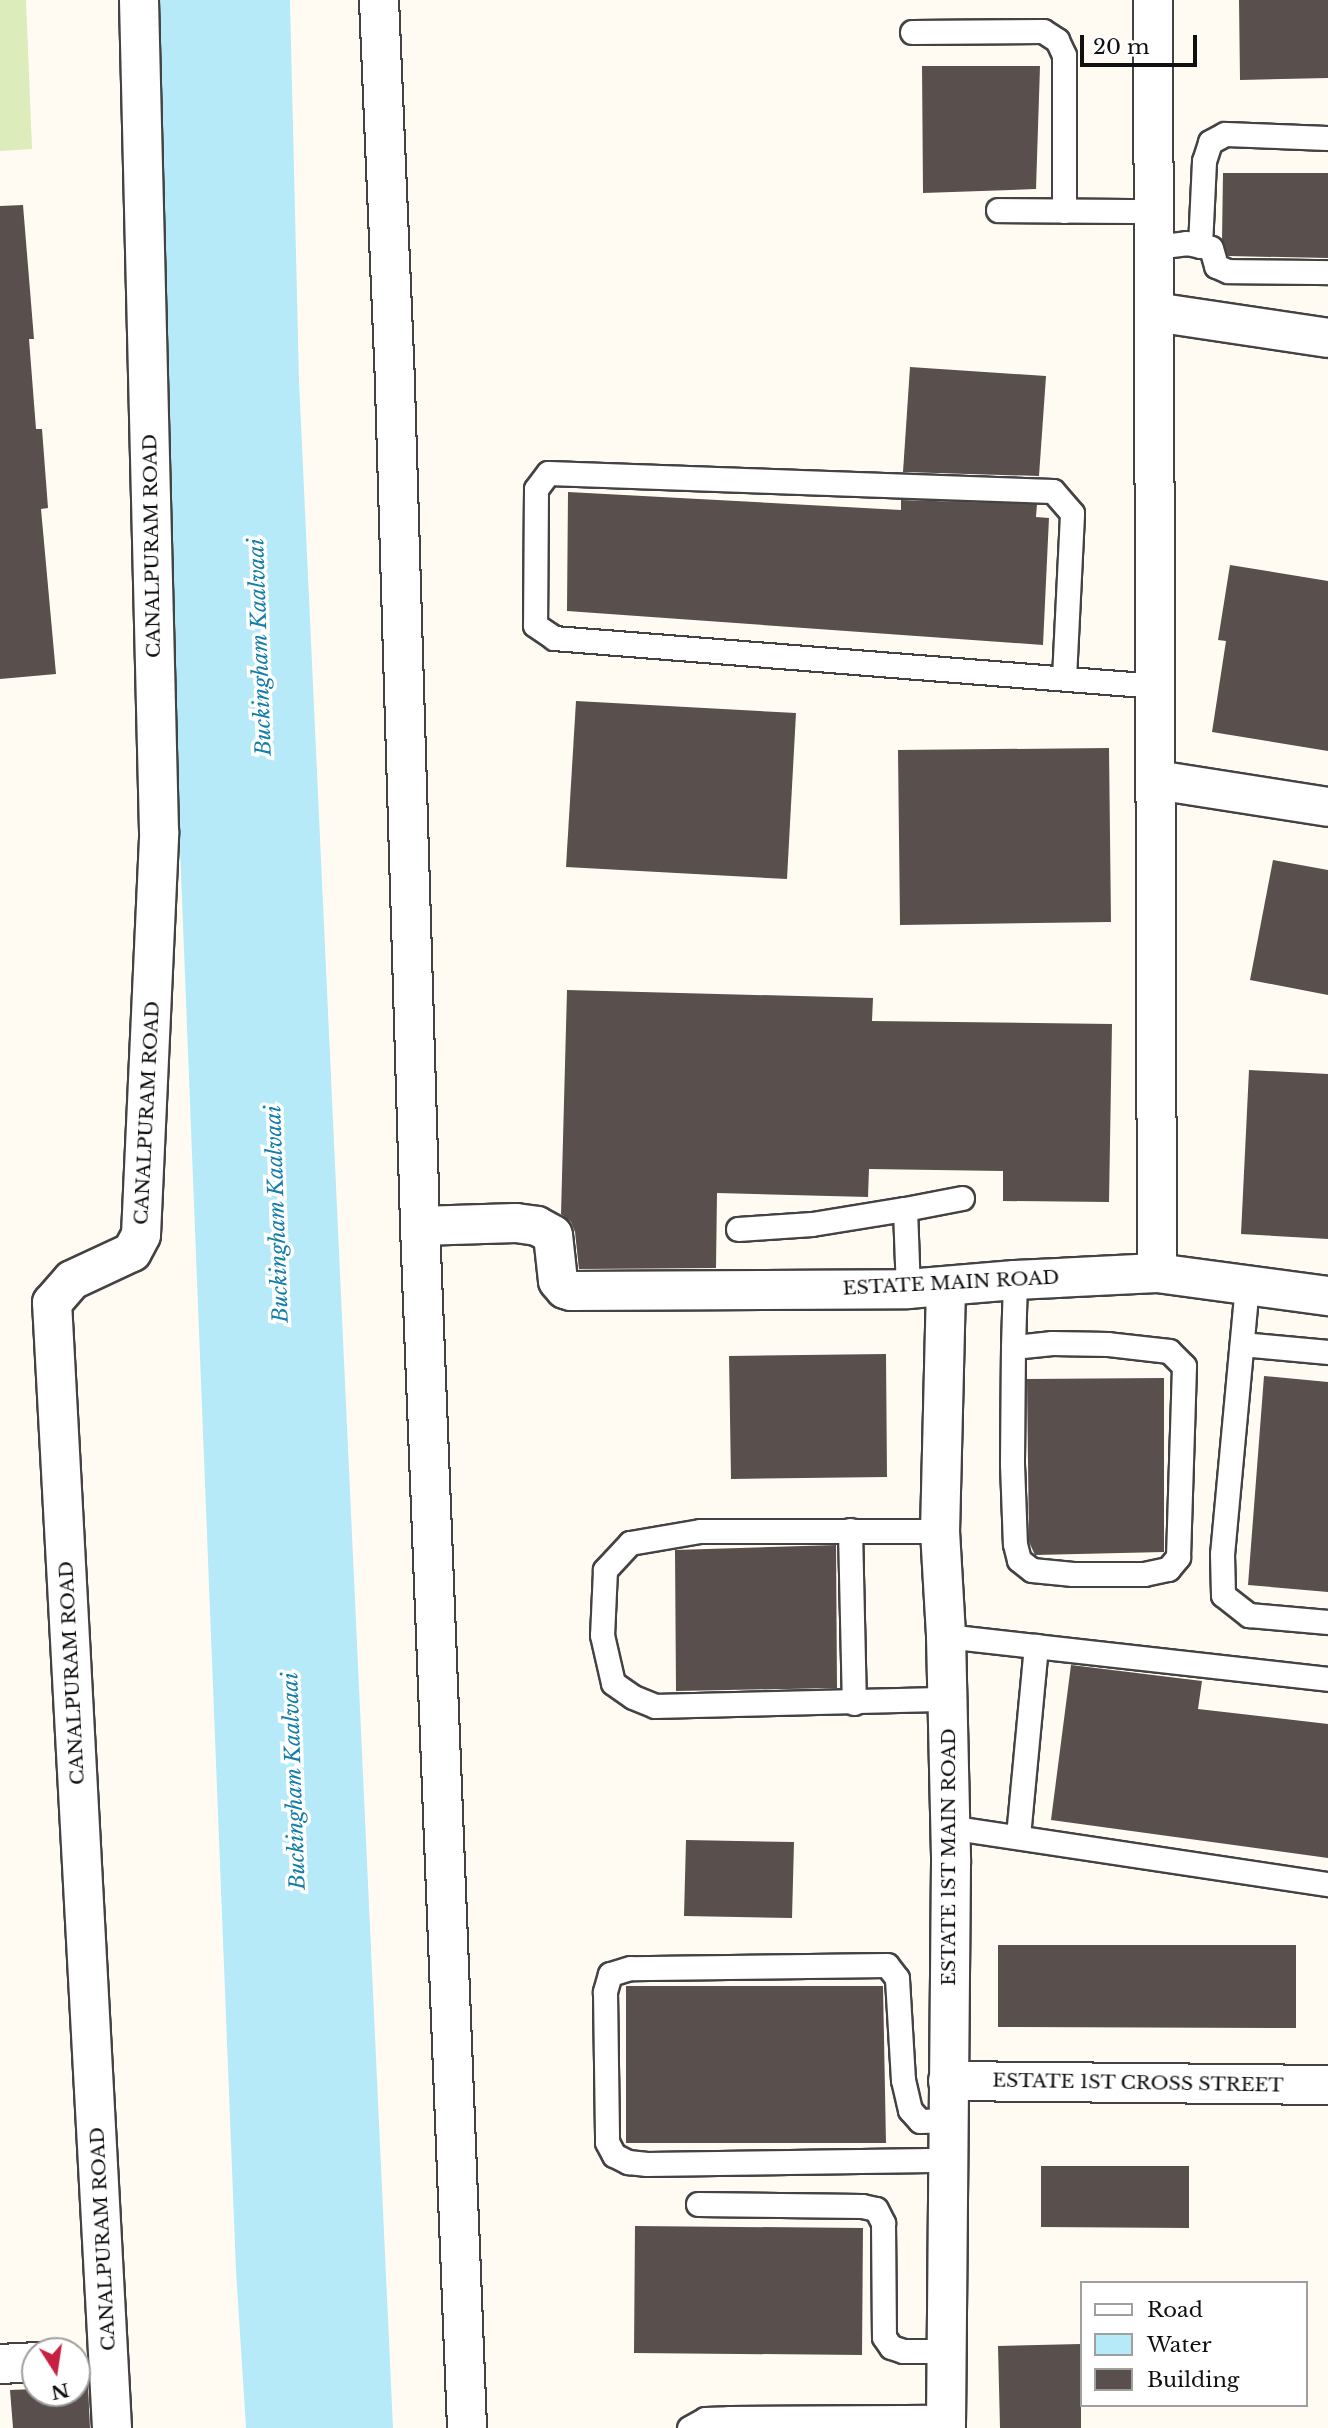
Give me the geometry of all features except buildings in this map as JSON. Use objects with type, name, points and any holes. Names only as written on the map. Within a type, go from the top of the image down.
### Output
[{"type":"street","name":"CANALPURAM ROAD","points":[[113,2428],[93,2359],[52,1303],[72,1280],[132,1252],[141,1235],[159,831],[139,0]]},
{"type":"street","points":[[379,0],[394,353],[420,1226],[467,2428]]},
{"type":"street","points":[[1153,0],[1157,1273]]},
{"type":"street","points":[[1156,312],[1328,338]]},
{"type":"street","points":[[1156,780],[1328,807]]},
{"type":"street","name":"ESTATE MAIN ROAD","points":[[420,1226],[516,1223],[537,1226],[553,1235],[558,1281],[571,1291],[908,1289],[1015,1280],[1157,1273],[1328,1296]]},
{"type":"street","name":"ESTATE 1ST MAIN ROAD","points":[[946,1287],[940,1531],[948,1699],[949,1827],[946,2423]]},
{"type":"street","name":"ESTATE 1ST CROSS STREET","points":[[948,2081],[1328,2085]]},
{"type":"street","points":[[0,2364],[21,2363]]},
{"type":"lane","points":[[912,32],[1043,31],[1057,40],[1065,55],[1064,211]]},
{"type":"lane","points":[[1200,246],[1204,161],[1210,142],[1225,134],[1328,138]]},
{"type":"lane","points":[[998,210],[1064,211],[1154,229],[1186,243],[1211,248],[1216,266],[1228,271],[1328,272]]},
{"type":"lane","points":[[1064,678],[1072,513],[1053,491],[548,473],[536,489],[535,625],[554,638],[1064,678],[1156,685]]},
{"type":"lane","points":[[738,1229],[812,1224],[962,1198]]},
{"type":"lane","points":[[905,1209],[908,1289]]},
{"type":"lane","points":[[1013,1347],[1052,1343],[1108,1344],[1169,1351],[1184,1366],[1178,1557],[1168,1569],[1144,1574],[1073,1574],[1032,1570],[1018,1560],[1014,1544],[1012,1464],[1013,1347],[1015,1280]]},
{"type":"lane","points":[[1247,1285],[1222,1554],[1223,1595],[1250,1615],[1328,1622]]},
{"type":"lane","points":[[1242,1344],[1328,1352]]},
{"type":"lane","points":[[850,1530],[854,1703]]},
{"type":"lane","points":[[940,1531],[700,1531],[630,1544],[606,1570],[602,1635],[613,1683],[633,1698],[655,1706],[948,1699]]},
{"type":"lane","points":[[946,1636],[1328,1679]]},
{"type":"lane","points":[[1017,1836],[1036,1646]]},
{"type":"lane","points":[[949,1827],[1328,1884]]},
{"type":"lane","points":[[949,2120],[920,2121],[910,2110],[903,2080],[897,1978],[887,1965],[630,1968],[610,1973],[605,1993],[607,2142],[614,2155],[628,2162],[647,2164],[949,2160]]},
{"type":"lane","points":[[698,2204],[862,2206],[876,2209],[883,2223],[884,2337],[891,2347],[903,2351],[947,2351]]},
{"type":"lane","points":[[689,2428],[705,2419],[946,2423]]},
{"type":"green space","points":[[0,0],[26,0],[32,149],[0,151]]},
{"type":"water","name":"Buckingham Kaalvaai","points":[[152,0],[290,0],[299,380],[393,2428],[246,2428],[236,2271],[162,392]]}]
